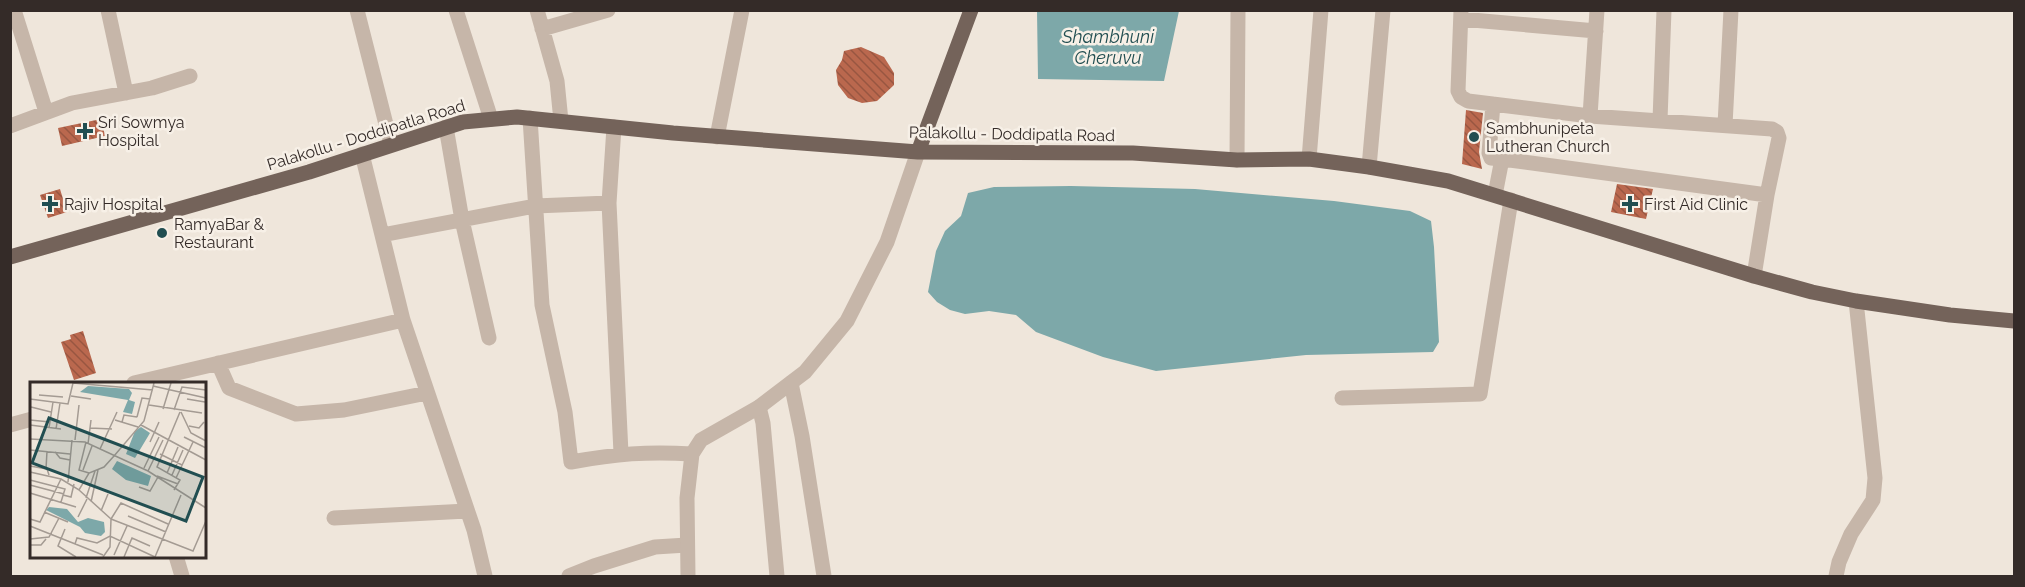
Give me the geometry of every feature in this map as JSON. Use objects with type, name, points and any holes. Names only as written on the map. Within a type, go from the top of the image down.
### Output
[{"type":"main road","points":[[918,152],[971,10]]},
{"type":"main road","name":"Palakollu - Doddipatla Road","points":[[10,257],[309,172],[463,122],[517,117],[717,137],[918,152],[1133,153],[1237,160],[1309,159],[1369,167],[1448,181],[1812,292],[1950,315],[2014,321]]},
{"type":"street","points":[[14,10],[16,41],[46,112]]},
{"type":"street","points":[[108,10],[126,93]]},
{"type":"street","points":[[357,10],[391,144]]},
{"type":"street","points":[[456,10],[491,119]]},
{"type":"street","points":[[537,10],[557,81],[561,121]]},
{"type":"street","points":[[542,29],[608,10]]},
{"type":"street","points":[[717,137],[742,10]]},
{"type":"street","points":[[1237,160],[1238,10]]},
{"type":"street","points":[[1309,159],[1321,10]]},
{"type":"street","points":[[1369,167],[1383,10]]},
{"type":"street","points":[[1590,116],[1597,10]]},
{"type":"street","points":[[1660,120],[1664,10]]},
{"type":"street","points":[[1725,125],[1731,10]]},
{"type":"street","points":[[1596,31],[1461,15],[1458,91],[1461,97],[1468,101],[1493,105],[1590,116],[1773,129],[1779,138],[1754,276]]},
{"type":"street","points":[[10,126],[72,104],[152,88],[190,76]]},
{"type":"street","points":[[1493,105],[1489,153],[1491,158],[1767,195]]},
{"type":"street","points":[[530,118],[542,305],[565,412],[571,462],[621,453],[692,454]]},
{"type":"street","points":[[446,127],[462,220],[489,338]]},
{"type":"street","points":[[614,127],[609,203],[621,453]]},
{"type":"street","points":[[688,576],[687,498],[692,454],[701,440],[759,407],[805,372],[847,321],[888,242],[918,152]]},
{"type":"street","points":[[362,154],[403,320],[467,511],[485,576]]},
{"type":"street","points":[[1495,195],[1502,159]]},
{"type":"street","points":[[1342,398],[1480,394],[1511,200]]},
{"type":"street","points":[[382,235],[535,206],[609,203]]},
{"type":"street","points":[[1836,576],[1839,562],[1851,534],[1873,500],[1875,478],[1856,301]]},
{"type":"street","points":[[138,382],[403,320]]},
{"type":"street","points":[[218,363],[229,388],[296,414],[344,410],[427,393]]},
{"type":"street","points":[[790,383],[802,436],[824,576]]},
{"type":"street","points":[[759,407],[763,423],[777,576]]},
{"type":"street","points":[[10,425],[30,420]]},
{"type":"street","points":[[334,518],[467,511]]},
{"type":"street","points":[[569,576],[655,547],[687,545]]},
{"type":"street","points":[[177,557],[182,576]]},
{"type":"water","name":"Shambhuni Cheruvu","points":[[1037,11],[1179,11],[1164,81],[1038,79]]},
{"type":"water","points":[[994,187],[1195,189],[1334,201],[1410,211],[1431,221],[1439,342],[1433,352],[1306,355],[1156,371],[1103,357],[1036,332],[1016,315],[989,311],[965,314],[950,310],[937,302],[928,292],[936,251],[945,231],[961,216],[968,193]]},
{"type":"building","points":[[861,47],[884,57],[894,73],[894,85],[877,101],[862,103],[848,98],[838,85],[836,70],[844,51]]},
{"type":"building","name":"Sambhunipeta Lutheran Church","points":[[1466,110],[1483,113],[1479,152],[1482,169],[1462,164]]},
{"type":"building","points":[[101,119],[105,136],[62,146],[58,128]]},
{"type":"building","points":[[1617,184],[1653,189],[1646,219],[1611,212]]},
{"type":"building","points":[[60,189],[67,212],[48,218],[40,195]]},
{"type":"building","points":[[83,331],[96,373],[74,380],[61,342],[71,339],[70,335]]},
{"type":"place","name":"Sri Sowmya Hospital","points":[[85,131]]},
{"type":"place","name":"Sambhunipeta Lutheran Church","points":[[1474,137]]},
{"type":"place","name":"Rajiv Hospital","points":[[50,204]]},
{"type":"place","name":"First Aid Clinic","points":[[1630,204]]},
{"type":"place","name":"RamyaBar & Restaurant","points":[[162,233]]}]
